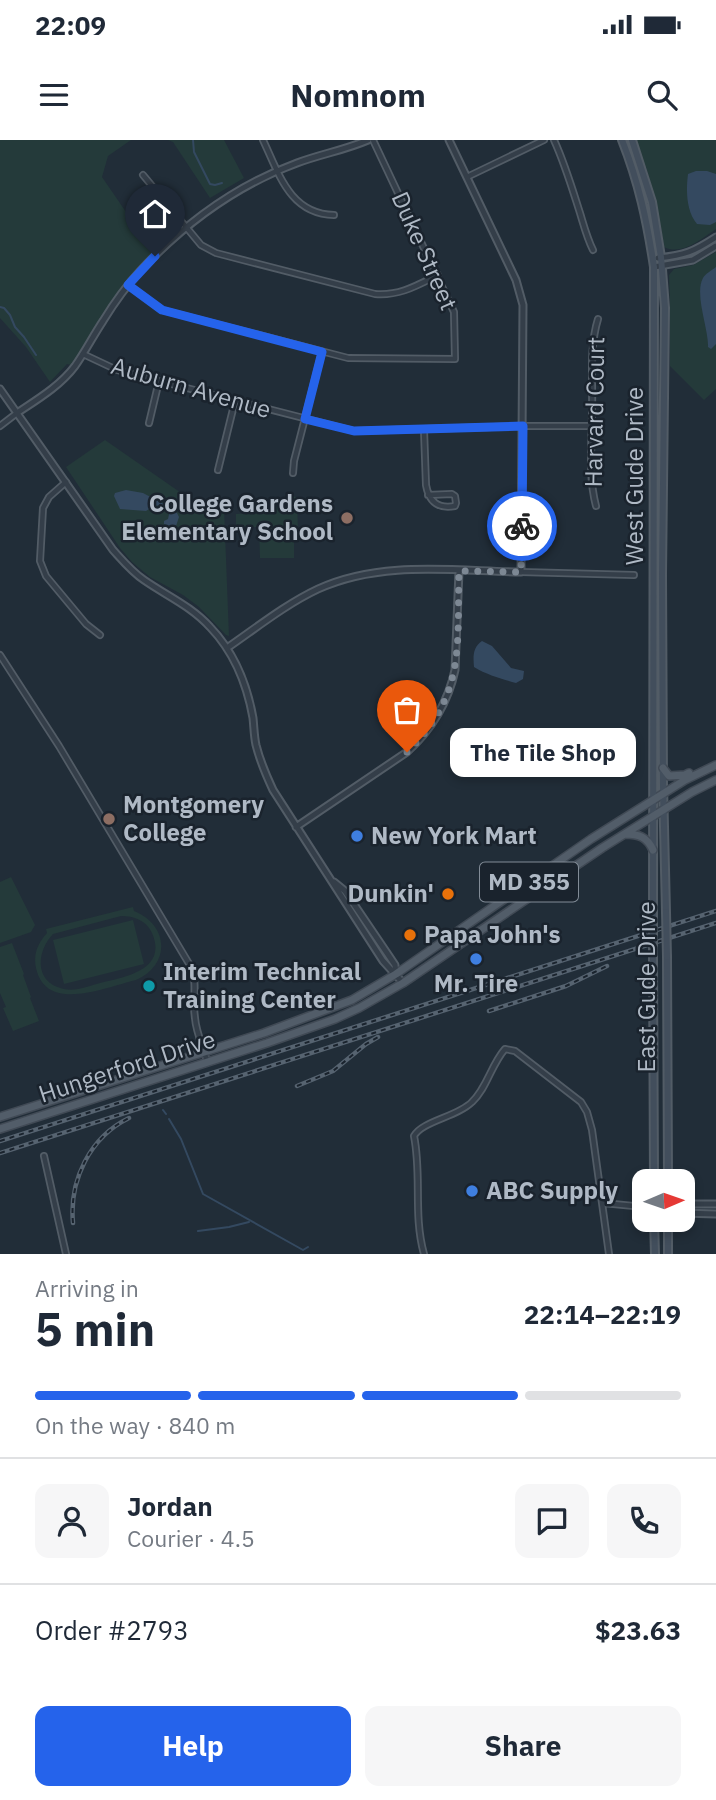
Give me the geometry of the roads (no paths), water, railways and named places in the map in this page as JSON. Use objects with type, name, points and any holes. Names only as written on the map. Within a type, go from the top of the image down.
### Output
[{"type":"main road","name":"West Gude Drive","points":[[622,140],[639,188],[654,267],[653,816]]},
{"type":"main road","name":"West Gude Drive","points":[[632,140],[652,202],[663,266],[664,793]]},
{"type":"main road","name":"MD 355","points":[[396,974],[591,839],[685,780],[716,765]]},
{"type":"main road","points":[[663,768],[671,776],[704,771]]},
{"type":"main road","name":"MD 355","points":[[403,982],[664,808],[716,779]]},
{"type":"main road","name":"East Gude Drive","points":[[664,793],[668,1169]]},
{"type":"main road","name":"East Gude Drive","points":[[653,816],[654,1169]]},
{"type":"main road","points":[[624,834],[643,837],[653,850]]},
{"type":"main road","name":"Hungerford Drive","points":[[0,1117],[264,1033],[341,1005],[396,974]]},
{"type":"main road","name":"Hungerford Drive","points":[[0,1129],[335,1019],[403,982]]},
{"type":"main road","points":[[28,1108],[31,1118]]},
{"type":"main road","points":[[654,1232],[655,1254]]},
{"type":"main road","points":[[668,1232],[668,1254]]},
{"type":"street","points":[[263,140],[287,190],[301,205],[316,213],[334,215]]},
{"type":"street","points":[[0,426],[62,382],[76,366],[104,318],[128,285],[185,227],[225,199],[277,171],[371,140]]},
{"type":"street","name":"Duke Street","points":[[322,352],[348,358],[456,359],[454,312],[371,140]]},
{"type":"street","points":[[449,140],[522,296],[521,572]]},
{"type":"street","points":[[467,177],[544,140]]},
{"type":"street","points":[[554,140],[567,172],[585,234],[593,250]]},
{"type":"street","points":[[142,175],[201,245],[216,253],[375,294],[402,293],[438,275]]},
{"type":"street","points":[[652,258],[688,253],[716,237]]},
{"type":"street","points":[[654,267],[693,260],[713,248]]},
{"type":"street","points":[[128,285],[162,310],[322,352],[293,473]]},
{"type":"street","name":"Harvard Court","points":[[596,506],[592,490],[592,426],[593,335],[598,319]]},
{"type":"street","name":"Auburn Avenue","points":[[83,354],[117,370],[354,431],[592,426]]},
{"type":"street","points":[[149,423],[159,381]]},
{"type":"street","points":[[0,389],[126,565],[144,580],[192,610],[211,627],[227,648],[240,671],[249,699],[256,743],[273,790],[332,880],[345,891],[395,965],[396,974],[403,982]]},
{"type":"street","points":[[218,470],[235,401]]},
{"type":"street","points":[[424,430],[428,495],[440,506],[454,506],[456,503],[452,494],[428,495]]},
{"type":"street","points":[[66,482],[49,497],[43,508],[40,561],[46,576],[86,624],[100,635]]},
{"type":"street","points":[[227,648],[299,600],[340,580],[365,573],[387,570],[634,575]]},
{"type":"street","points":[[296,827],[407,752],[436,719],[448,694],[455,670],[459,571]]},
{"type":"street","points":[[0,655],[59,746],[191,967],[195,982],[194,1015],[207,1061]]},
{"type":"street","points":[[424,1254],[418,1235],[417,1151],[414,1136],[420,1128],[454,1115],[473,1102],[505,1049],[515,1051],[567,1090],[583,1105],[589,1116],[609,1254]]},
{"type":"street","points":[[44,1156],[66,1254]]},
{"type":"street","points":[[603,1203],[632,1206]]},
{"type":"street","points":[[695,1204],[716,1203]]},
{"type":"street","points":[[695,1213],[716,1214]]},
{"type":"water","points":[[696,171],[716,174],[716,222],[710,225],[697,224],[689,207],[688,174]]},
{"type":"water","points":[[716,267],[716,344],[711,349],[708,347],[700,293],[703,278]]},
{"type":"water","points":[[126,490],[143,493],[173,509],[179,517],[176,526],[164,524],[170,510],[159,505],[146,511],[120,509],[114,496],[115,493]]},
{"type":"water","points":[[482,641],[492,646],[511,668],[524,671],[523,679],[516,683],[489,675],[474,667],[474,652]]},
{"type":"waterway","points":[[193,140],[194,152],[210,184],[222,183]]},
{"type":"waterway","points":[[0,307],[10,315],[15,327],[36,355]]},
{"type":"waterway","points":[[163,1110],[166,1114]]},
{"type":"waterway","points":[[169,1119],[181,1139],[203,1194],[303,1250],[308,1247]]},
{"type":"waterway","points":[[198,1231],[249,1222]]},
{"type":"railway","points":[[0,1141],[716,911]]},
{"type":"railway","points":[[0,1153],[716,923]]},
{"type":"railway","points":[[489,1011],[566,986],[607,966]]},
{"type":"railway","points":[[297,1086],[333,1071],[378,1037]]},
{"type":"railway","points":[[73,1223],[75,1191],[85,1162],[103,1136],[129,1118]]},
{"type":"place","name":"College Gardens Elementary School","points":[[347,518]]},
{"type":"place","name":"The Tile Shop","points":[[407,752]]},
{"type":"place","name":"Montgomery College","points":[[109,819]]},
{"type":"place","name":"New York Mart","points":[[357,836]]},
{"type":"place","name":"Dunkin'","points":[[448,894]]},
{"type":"place","name":"Papa John's","points":[[410,935]]},
{"type":"place","name":"Mr. Tire","points":[[476,959]]},
{"type":"place","name":"Interim Technical Training Center","points":[[149,986]]},
{"type":"place","name":"ABC Supply","points":[[472,1191]]}]
